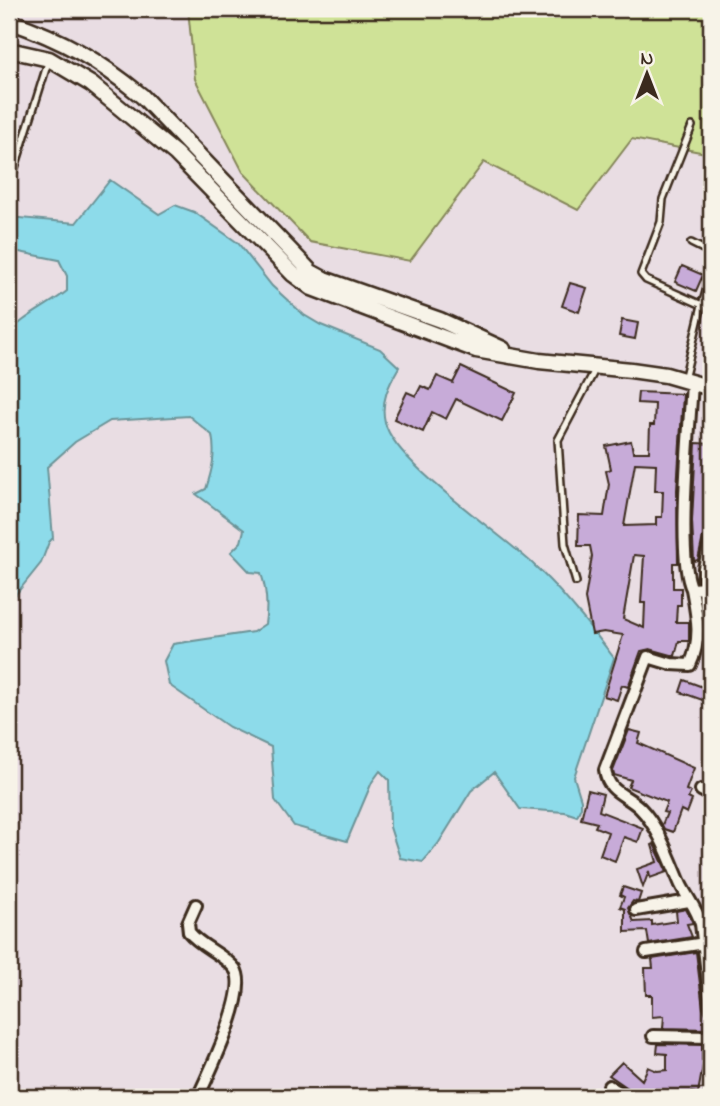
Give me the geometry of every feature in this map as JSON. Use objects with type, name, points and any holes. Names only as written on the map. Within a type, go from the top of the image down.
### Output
[{"type":"street","points":[[9,21],[59,40],[84,53],[142,96],[311,272],[452,325],[524,358]]},
{"type":"street","points":[[9,50],[48,59],[91,84],[176,153],[293,274],[312,288],[476,350],[597,365],[688,381],[711,388]]},
{"type":"street","points":[[688,381],[685,552],[688,580],[702,590]]},
{"type":"street","points":[[711,539],[704,568],[698,639],[690,665],[671,664],[648,657],[606,770],[607,779],[613,789],[640,808],[653,827],[669,855],[689,901],[706,925],[711,1007]]},
{"type":"street","points":[[636,910],[689,901]]},
{"type":"street","points":[[196,905],[188,922],[188,932],[233,966],[239,978],[236,1002],[228,1029],[198,1097]]},
{"type":"street","points":[[646,952],[705,943]]},
{"type":"street","points":[[653,1037],[711,1037]]},
{"type":"street","points":[[609,1086],[627,1097]]},
{"type":"street","points":[[710,1097],[711,1092]]},
{"type":"lane","points":[[9,178],[48,59]]},
{"type":"lane","points":[[692,126],[663,199],[661,222],[641,274],[646,280],[702,305]]},
{"type":"lane","points":[[691,243],[711,253]]},
{"type":"lane","points":[[688,381],[702,305],[711,275]]},
{"type":"lane","points":[[576,582],[565,544],[558,440],[597,365]]},
{"type":"green space","points":[[188,9],[711,9],[711,154],[632,139],[578,210],[484,162],[410,261],[310,242],[243,172],[195,79]]},
{"type":"water","points":[[110,180],[159,214],[175,205],[194,212],[238,243],[272,286],[304,315],[321,325],[380,349],[399,367],[389,387],[384,407],[385,422],[392,438],[427,477],[545,576],[614,658],[574,777],[581,800],[577,816],[565,812],[520,809],[494,772],[471,791],[438,844],[423,862],[400,858],[390,827],[389,780],[380,771],[372,782],[347,841],[294,826],[275,800],[271,747],[229,727],[169,685],[164,661],[173,644],[253,632],[265,624],[266,611],[266,592],[261,573],[250,572],[231,552],[241,542],[244,530],[196,494],[206,489],[214,449],[212,435],[189,416],[110,421],[75,442],[47,467],[53,538],[41,563],[9,603],[9,335],[27,318],[67,291],[67,276],[59,260],[9,250],[9,217],[76,223]]},
{"type":"building","points":[[682,266],[703,275],[696,291],[675,282]]},
{"type":"building","points":[[570,283],[587,288],[579,312],[562,306]]},
{"type":"building","points":[[622,320],[638,323],[635,339],[619,336]]},
{"type":"building","points":[[461,367],[516,393],[502,421],[456,399],[446,419],[432,412],[423,432],[394,419],[407,392],[416,396],[421,386],[430,390],[437,376],[453,383]]},
{"type":"building","points":[[638,392],[683,394],[677,490],[678,563],[673,563],[673,588],[681,588],[681,605],[677,605],[676,622],[689,622],[689,641],[679,641],[675,656],[650,649],[641,651],[628,687],[622,685],[617,700],[604,696],[623,635],[604,632],[592,634],[585,599],[592,556],[590,546],[578,546],[579,515],[604,516],[609,484],[606,471],[611,469],[606,446],[631,441],[633,452],[649,452],[650,425],[654,425],[655,404],[637,403]],"holes":[[[635,463],[656,464],[655,491],[663,491],[662,517],[656,517],[656,525],[624,526]],[[634,555],[644,556],[641,603],[645,603],[644,628],[623,619]]]},
{"type":"building","points":[[696,443],[711,444],[711,524],[703,537],[698,560],[694,561],[692,521]]},
{"type":"building","points":[[684,680],[711,690],[711,703],[680,692]]},
{"type":"building","points":[[629,730],[641,733],[638,743],[694,768],[686,790],[691,792],[688,798],[692,800],[687,813],[681,810],[673,832],[664,829],[662,825],[667,813],[663,812],[667,802],[628,787],[631,780],[614,775],[613,771]]},
{"type":"building","points":[[588,790],[603,794],[599,811],[643,828],[638,842],[624,837],[615,861],[600,855],[608,832],[595,827],[597,823],[581,819]]},
{"type":"building","points":[[654,844],[667,872],[650,878],[649,871],[643,887],[637,869],[657,862],[652,845]]},
{"type":"building","points":[[623,887],[641,893],[638,902],[633,901],[628,908],[634,922],[652,921],[652,925],[677,921],[676,911],[686,909],[693,923],[687,924],[692,937],[649,944],[647,931],[625,932],[625,909],[620,907],[624,897],[620,895]]},
{"type":"building","points":[[696,952],[707,1029],[663,1028],[664,1016],[652,1017],[652,995],[646,995],[645,968],[653,968],[652,959]]},
{"type":"building","points":[[658,1044],[702,1045],[704,1060],[698,1093],[692,1092],[692,1097],[635,1097],[632,1091],[609,1075],[622,1062],[642,1080],[648,1067],[657,1071],[667,1070],[667,1054],[657,1053]]}]
